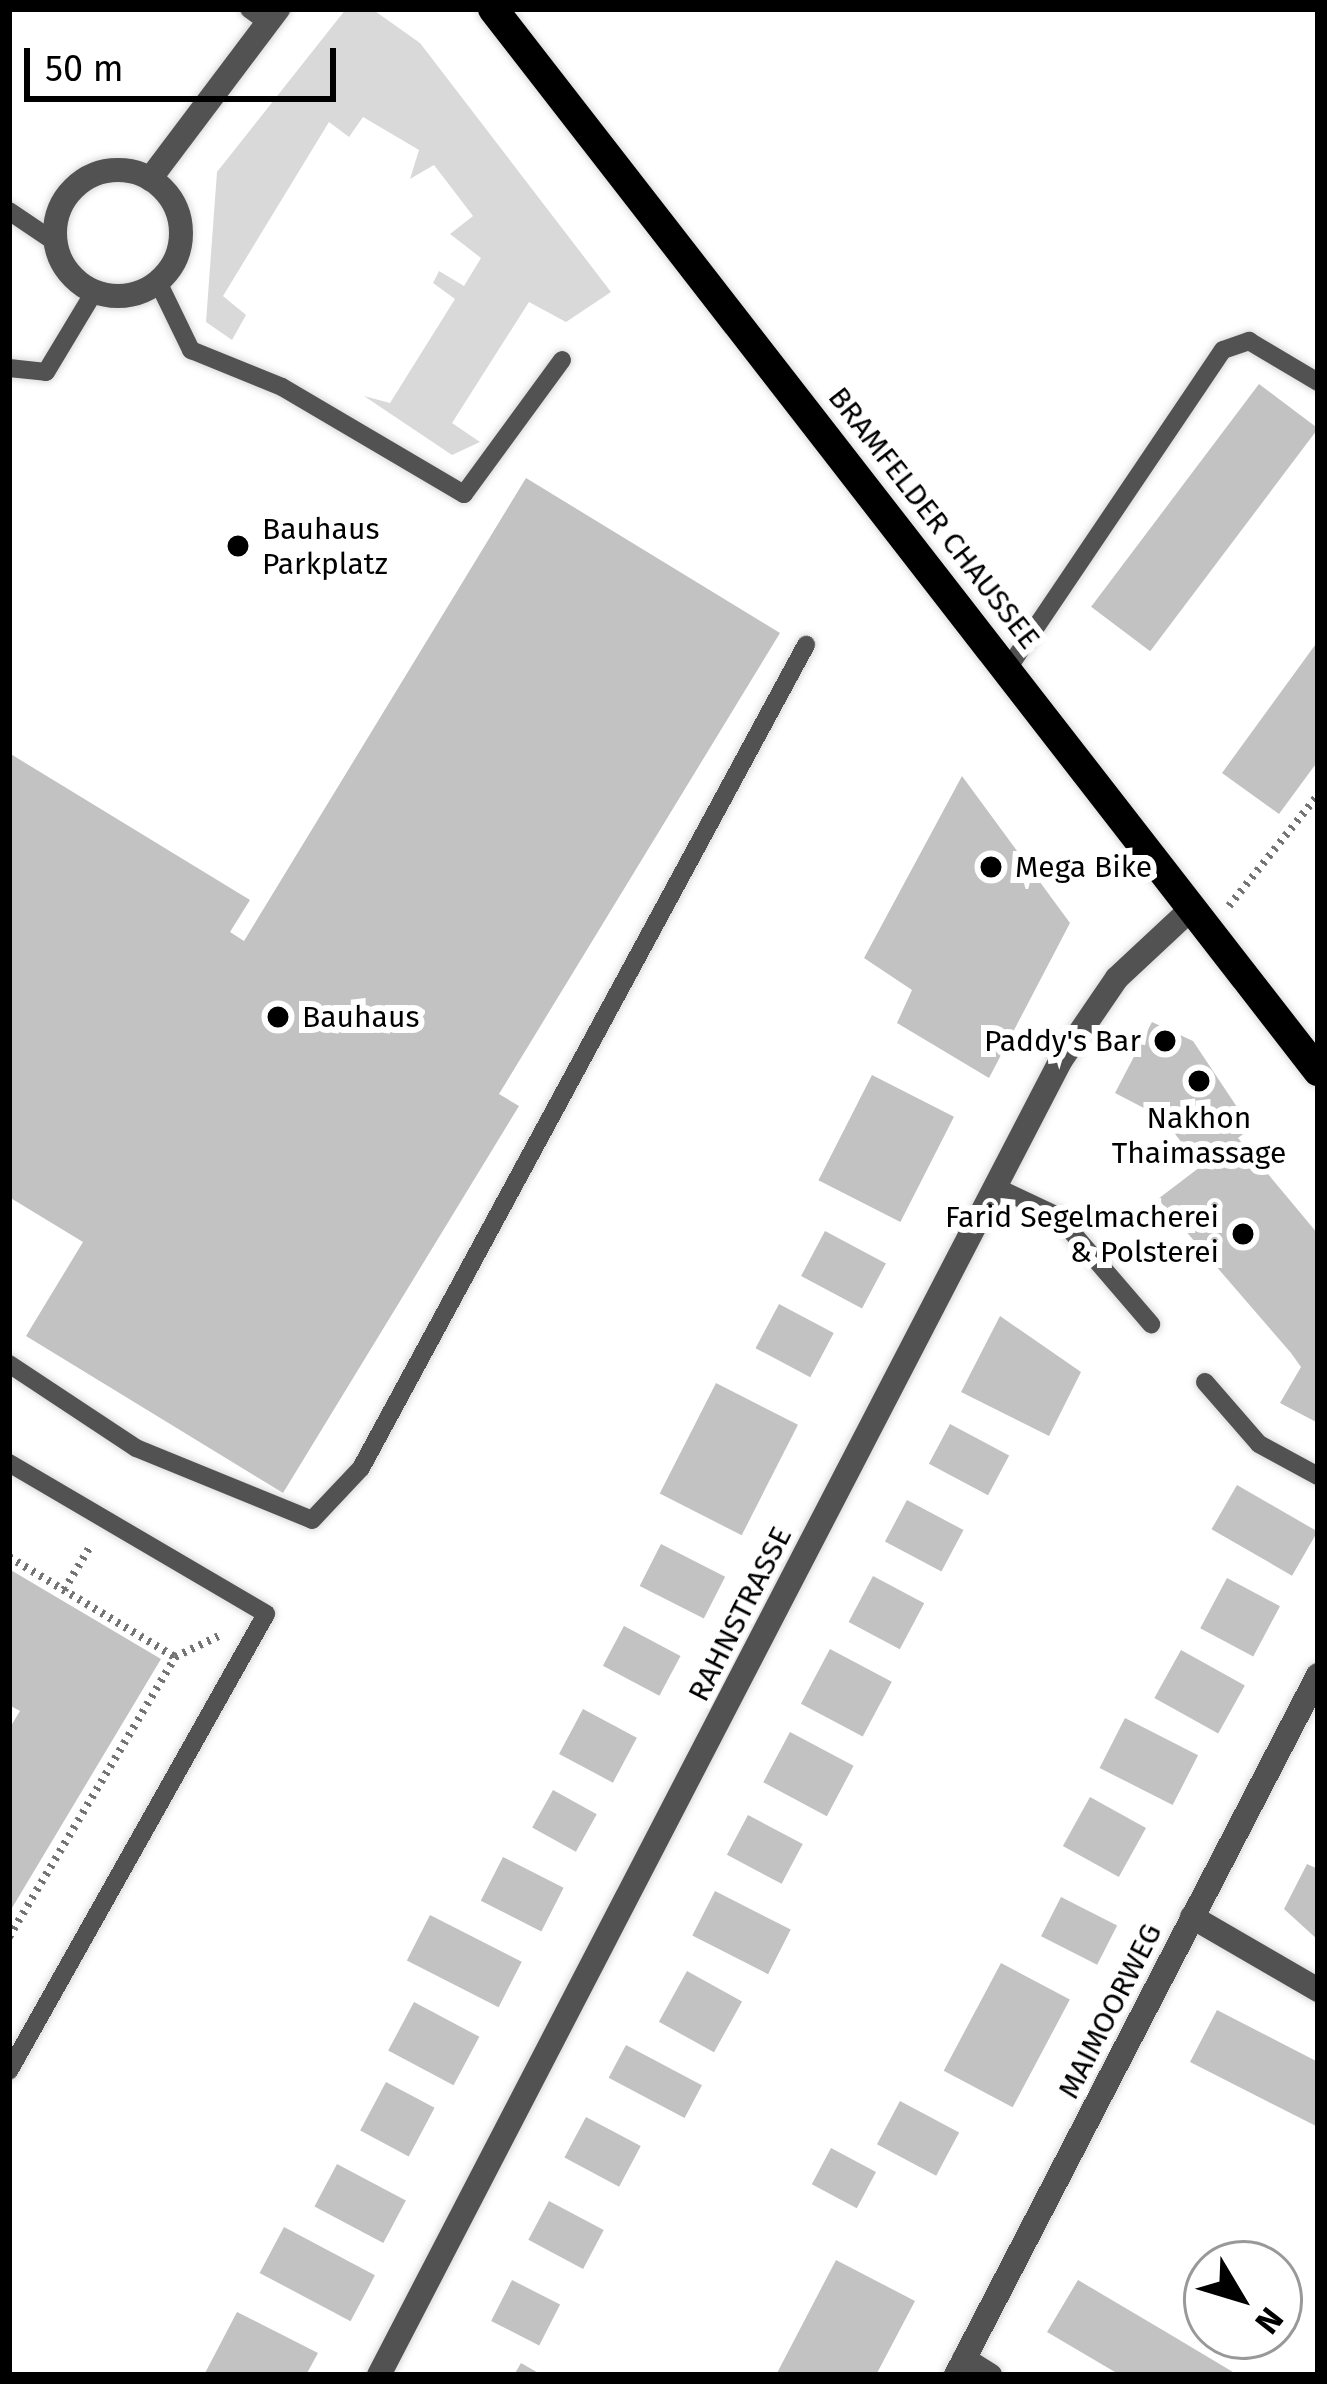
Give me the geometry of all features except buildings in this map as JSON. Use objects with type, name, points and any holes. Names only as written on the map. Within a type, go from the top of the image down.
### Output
[{"type":"main road","name":"BRAMFELDER CHAUSSEE","points":[[493,9],[1318,1071]]},
{"type":"street","points":[[150,179],[265,13]]},
{"type":"street","points":[[118,170],[150,179],[181,229],[158,282],[128,296],[94,292],[68,272],[56,242],[60,209],[86,179],[118,170]]},
{"type":"street","name":"RAHNSTRASSE","points":[[380,2375],[996,1187],[1117,978],[1201,920]]},
{"type":"street","name":"MAIMOORWEG","points":[[960,2367],[1318,1676]]},
{"type":"street","points":[[1192,1917],[1318,1990]]},
{"type":"street","points":[[960,2367],[990,2375]]},
{"type":"lane","points":[[9,211],[56,242]]},
{"type":"lane","points":[[158,282],[191,350],[282,387],[464,494],[562,360]]},
{"type":"lane","points":[[9,368],[46,372],[94,292]]},
{"type":"lane","points":[[1007,670],[1223,350],[1249,340],[1318,382]]},
{"type":"lane","points":[[9,1364],[136,1448],[312,1520],[362,1468],[806,646]]},
{"type":"lane","points":[[996,1187],[1058,1216],[1151,1324]]},
{"type":"lane","points":[[1205,1382],[1259,1444],[1318,1476]]},
{"type":"lane","points":[[9,1463],[266,1614],[9,2071]]},
{"type":"path","points":[[1201,920],[1318,795]]},
{"type":"path","points":[[64,1590],[106,1520]]},
{"type":"path","points":[[9,1557],[175,1657]]},
{"type":"path","points":[[9,1936],[175,1657],[266,1614]]},
{"type":"shaded area","points":[[346,9],[372,9],[420,43],[611,292],[566,322],[529,302],[452,423],[480,442],[452,455],[364,396],[390,403],[455,299],[433,283],[439,271],[464,286],[481,258],[450,234],[473,216],[434,165],[410,179],[419,150],[363,117],[349,137],[329,122],[223,296],[246,315],[232,340],[206,322],[217,172]]},
{"type":"place","name":"Bauhaus Parkplatz","points":[[238,546]]},
{"type":"place","name":"Mega Bike","points":[[991,867]]},
{"type":"place","name":"Bauhaus","points":[[278,1017]]},
{"type":"place","name":"Paddy's Bar","points":[[1165,1041]]},
{"type":"place","name":"Nakhon Thaimassage","points":[[1199,1081]]},
{"type":"place","name":"Farid Segelmacherei & Polsterei","points":[[1243,1234]]}]
